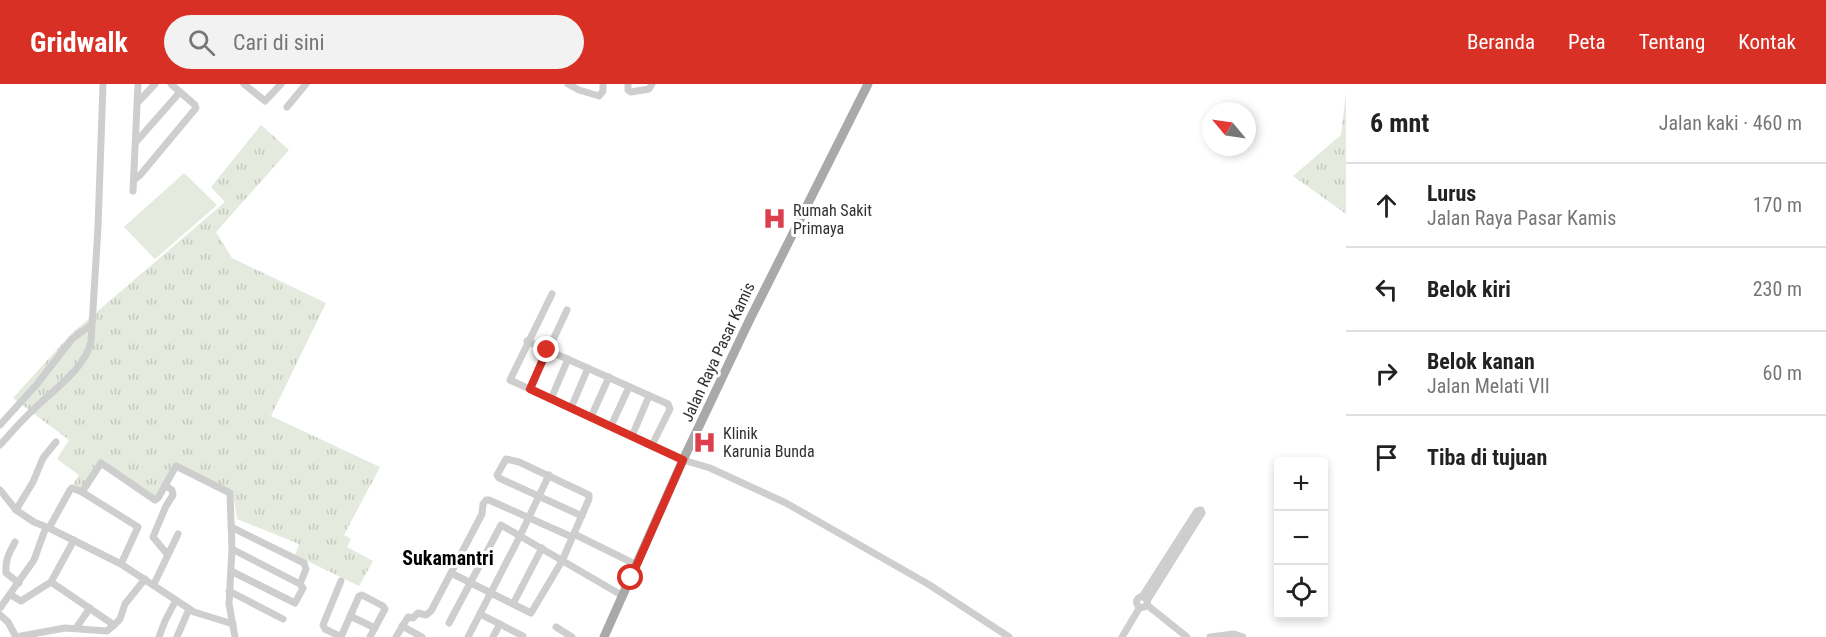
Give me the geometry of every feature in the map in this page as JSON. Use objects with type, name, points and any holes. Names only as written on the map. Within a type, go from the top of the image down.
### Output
[{"type":"main road","name":"Jalan Raya Pasar Kamis","points":[[604,637],[683,460],[749,321],[868,84]]},
{"type":"street","points":[[0,445],[80,364],[89,351],[98,227],[103,84]]},
{"type":"street","points":[[133,191],[138,84]]},
{"type":"street","points":[[138,102],[155,84]]},
{"type":"street","points":[[134,180],[195,110],[195,105],[171,84]]},
{"type":"street","points":[[247,85],[265,101],[281,84]]},
{"type":"street","points":[[287,107],[306,84]]},
{"type":"street","points":[[568,84],[599,96],[603,91],[603,84]]},
{"type":"street","points":[[628,84],[628,90],[631,92],[649,89],[652,84]]},
{"type":"street","points":[[136,142],[180,92]]},
{"type":"street","points":[[552,294],[527,341],[510,380],[683,460],[710,468],[786,503],[928,584],[1009,637]]},
{"type":"street","points":[[530,389],[567,310]]},
{"type":"street","points":[[0,425],[37,384],[72,339],[91,325]]},
{"type":"street","points":[[527,341],[669,405],[670,409],[652,445]]},
{"type":"street","points":[[551,399],[568,359]]},
{"type":"street","points":[[571,408],[588,368]]},
{"type":"street","points":[[591,417],[609,378]]},
{"type":"street","points":[[611,426],[629,387]]},
{"type":"street","points":[[632,436],[649,396]]},
{"type":"street","points":[[16,510],[33,482],[43,458],[56,442]]},
{"type":"street","points":[[451,573],[529,612],[534,611],[562,561],[582,516],[590,495],[509,458],[504,460],[497,475],[499,478],[582,516]]},
{"type":"street","points":[[82,492],[101,463],[152,499],[158,498],[174,467],[178,465],[231,493],[232,549],[229,591],[236,637]]},
{"type":"street","points":[[468,637],[549,475]]},
{"type":"street","points":[[165,485],[172,490],[173,495],[153,537],[168,555]]},
{"type":"street","points":[[0,608],[34,560],[47,527],[70,490],[75,488],[138,527],[121,564]]},
{"type":"street","points":[[0,490],[16,510],[34,522],[121,564],[189,609],[214,620],[233,624]]},
{"type":"street","points":[[396,637],[408,617],[413,618],[418,613],[426,615],[431,611],[482,514],[486,500],[637,565]]},
{"type":"street","points":[[1122,637],[1144,603],[1202,513],[1201,510],[1197,511],[1144,603]]},
{"type":"street","points":[[449,623],[501,525],[623,596]]},
{"type":"street","points":[[231,526],[304,563],[306,568],[300,584]]},
{"type":"street","points":[[153,584],[178,534]]},
{"type":"street","points":[[11,595],[21,601],[51,582],[74,540]]},
{"type":"street","points":[[15,542],[6,556],[5,564],[6,573],[19,583]]},
{"type":"street","points":[[513,604],[542,548]]},
{"type":"street","points":[[231,571],[293,602],[297,602],[303,588],[300,584],[232,549]]},
{"type":"street","points":[[0,615],[8,622],[16,637],[76,628],[107,631],[120,619],[125,604],[145,579]]},
{"type":"street","points":[[341,581],[323,625],[325,629],[338,636],[358,596],[362,595],[384,607],[370,637]]},
{"type":"street","points":[[51,582],[114,625]]},
{"type":"street","points":[[229,591],[284,619]]},
{"type":"street","points":[[159,637],[176,600]]},
{"type":"street","points":[[1144,603],[1187,637]]},
{"type":"street","points":[[76,628],[90,609]]},
{"type":"street","points":[[177,637],[189,609]]},
{"type":"street","points":[[480,614],[523,636]]},
{"type":"street","points":[[350,616],[375,628]]},
{"type":"street","points":[[493,637],[500,624]]},
{"type":"street","points":[[402,626],[422,637]]},
{"type":"street","points":[[556,627],[572,637]]},
{"type":"street","points":[[1210,637],[1234,634],[1243,637]]},
{"type":"green space","points":[[1346,92],[1346,214],[1293,176],[1341,135]]},
{"type":"green space","points":[[261,125],[289,150],[216,232],[232,258],[326,303],[271,416],[380,467],[344,535],[351,539],[347,547],[373,561],[359,586],[295,555],[299,544],[237,519],[233,492],[174,464],[156,498],[100,460],[82,489],[73,484],[79,475],[57,459],[69,440],[13,398],[71,334],[225,202],[211,187]]},
{"type":"green space","points":[[184,173],[217,205],[155,259],[124,227]]},
{"type":"place","name":"Rumah Sakit Primaya","points":[[775,219]]},
{"type":"place","name":"Klinik Karunia Bunda","points":[[705,442]]},
{"type":"district","name":"Sukamantri","points":[[448,558]]},
{"type":"route","points":[[547,350],[530,389],[683,460],[631,578]]}]
